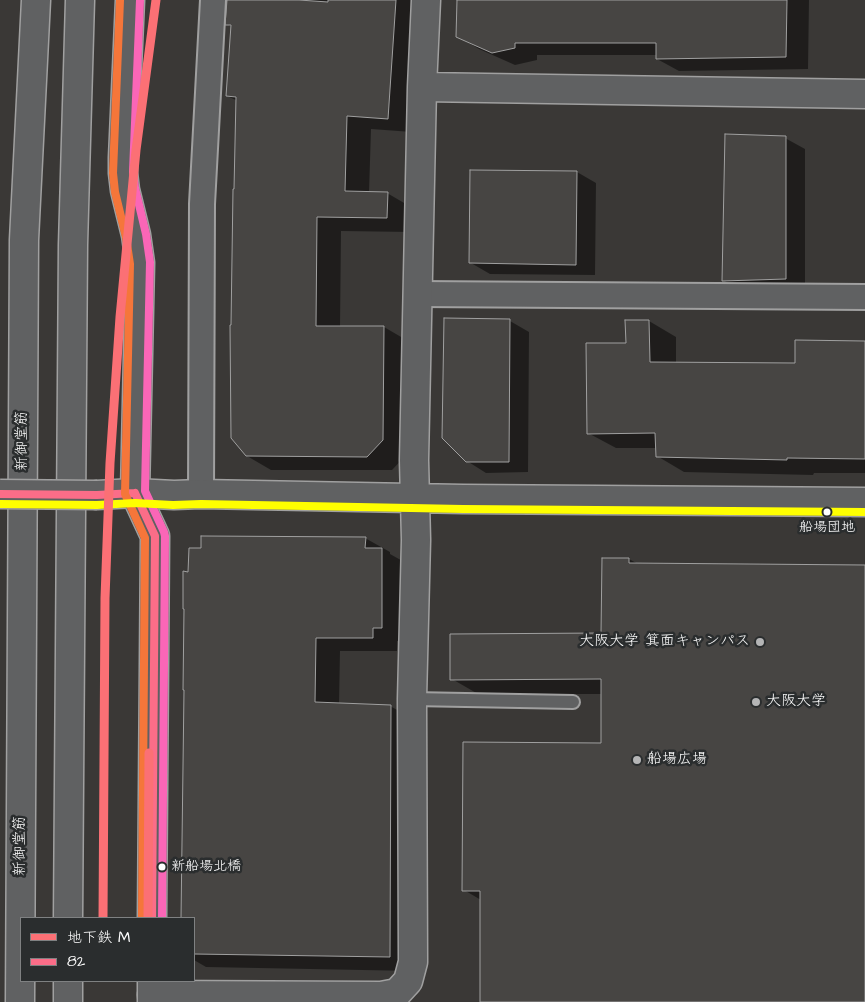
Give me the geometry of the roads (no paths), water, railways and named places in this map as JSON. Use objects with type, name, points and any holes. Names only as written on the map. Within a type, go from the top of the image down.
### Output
[{"type":"main road","name":"新御堂筋","points":[[20,917],[24,240],[36,0]]},
{"type":"main road","points":[[68,917],[73,245],[80,0]]},
{"type":"main road","points":[[130,0],[122,158],[125,190],[136,235],[140,263],[135,493],[155,536],[152,917]]},
{"type":"main road","points":[[152,993],[381,996],[397,993],[408,981],[413,962],[412,699],[416,540],[414,460],[422,87],[426,0]]},
{"type":"main road","points":[[422,87],[865,94]]},
{"type":"main road","points":[[0,494],[97,495],[135,493],[415,498],[865,502]]},
{"type":"main road","name":"新御堂筋","points":[[20,982],[20,1002]]},
{"type":"main road","points":[[68,982],[68,1002]]},
{"type":"street","points":[[202,494],[202,204],[213,0]]},
{"type":"street","points":[[417,294],[865,297]]},
{"type":"lane","points":[[412,699],[574,702]]},
{"type":"metro line","name":"M","points":[[103,917],[105,598],[110,463],[120,317],[136,150],[156,0]]},
{"type":"metro line","name":"M","points":[[148,917],[149,753]]},
{"type":"place","name":"船場団地","points":[[827,512]]},
{"type":"place","name":"大阪大学 箕面キャンパス","points":[[760,642]]},
{"type":"place","name":"大阪大学","points":[[756,702]]},
{"type":"place","name":"船場広場","points":[[637,760]]},
{"type":"place","name":"新船場北橋","points":[[162,867]]}]
